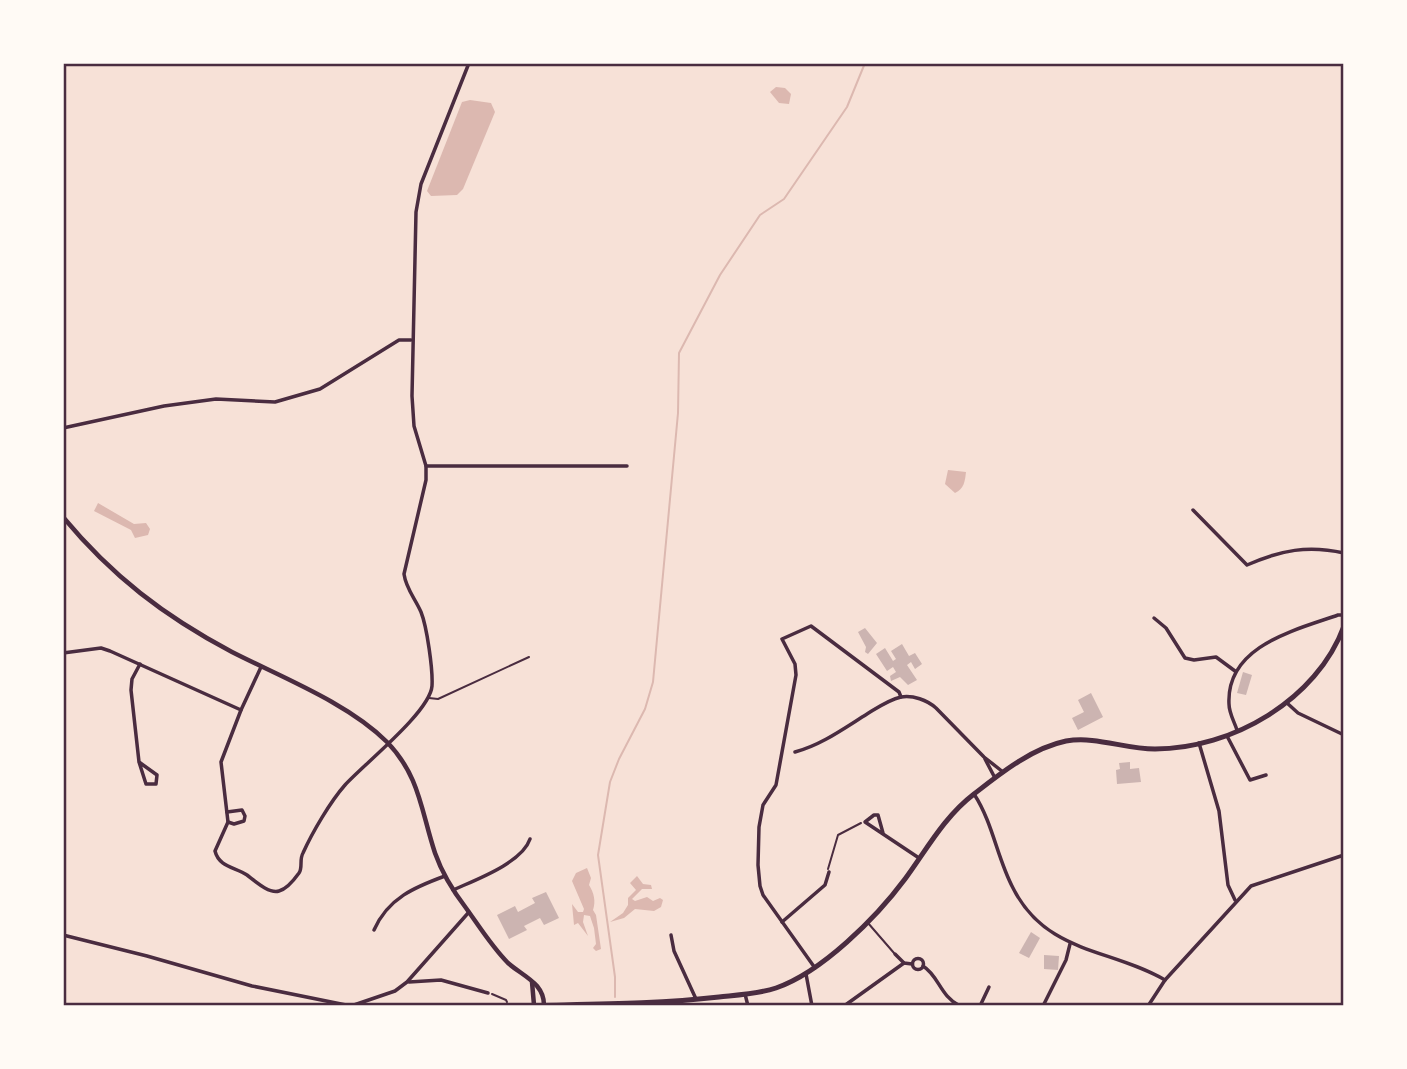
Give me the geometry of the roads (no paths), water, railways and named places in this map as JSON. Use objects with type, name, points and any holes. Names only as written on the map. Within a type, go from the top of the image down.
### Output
[{"type":"main road","points":[[510,1004],[653,1004],[745,994],[775,988],[806,974],[867,921],[897,889],[945,821],[1003,772],[1031,754],[1068,741],[1089,739],[1153,749],[1175,748],[1237,730],[1262,719],[1287,703],[1318,672],[1341,642],[1344,626]]},
{"type":"street","points":[[261,667],[221,762],[228,822],[215,851],[218,860],[272,891],[283,890],[300,872],[303,852],[338,794],[389,744],[428,698],[432,687],[426,629],[421,612],[405,586],[404,574],[426,480],[426,466],[414,426],[411,340],[416,212],[421,184],[469,63]]},
{"type":"street","points":[[63,428],[163,406],[216,399],[275,402],[320,389],[399,341],[411,340]]},
{"type":"street","points":[[426,466],[627,466]]},
{"type":"street","points":[[1193,510],[1247,565],[1291,549],[1310,548],[1344,553]]},
{"type":"street","points":[[63,517],[94,554],[138,593],[192,630],[357,718],[389,744],[420,795],[435,850],[453,890],[506,961],[532,981],[544,997],[544,1005]]},
{"type":"street","points":[[1237,730],[1228,705],[1230,686],[1235,671],[1247,657],[1265,644],[1344,615]]},
{"type":"street","points":[[1154,618],[1166,628],[1185,657],[1194,660],[1216,657],[1235,671]]},
{"type":"street","points":[[815,968],[763,895],[760,886],[759,827],[764,806],[776,785],[796,675],[795,664],[782,639],[811,626],[899,692],[901,697]]},
{"type":"street","points":[[63,653],[101,648],[241,710]]},
{"type":"street","points":[[139,762],[155,772],[158,780],[156,784],[146,784],[139,762],[131,690],[132,679],[140,664]]},
{"type":"street","points":[[795,752],[813,747],[887,702],[901,697],[913,697],[932,704],[984,757],[1003,772]]},
{"type":"street","points":[[1287,703],[1298,713],[1344,735]]},
{"type":"street","points":[[1226,734],[1250,780],[1266,775]]},
{"type":"street","points":[[1199,743],[1219,811],[1228,885],[1236,900]]},
{"type":"street","points":[[984,757],[995,778]]},
{"type":"street","points":[[974,794],[1016,894],[1038,923],[1070,944],[1149,970],[1165,980]]},
{"type":"street","points":[[227,812],[242,810],[245,816],[244,821],[239,823],[228,822]]},
{"type":"street","points":[[883,834],[878,815],[865,821],[883,834],[919,858]]},
{"type":"street","points":[[453,890],[509,862],[524,851],[530,839]]},
{"type":"street","points":[[1148,1006],[1165,980],[1251,886],[1344,855]]},
{"type":"street","points":[[782,922],[825,885],[829,872]]},
{"type":"street","points":[[374,930],[388,907],[401,896],[445,876]]},
{"type":"street","points":[[63,935],[252,986],[351,1006],[395,991],[407,982],[469,912]]},
{"type":"street","points":[[671,935],[674,950],[696,999]]},
{"type":"street","points":[[1043,1006],[1060,973],[1070,944]]},
{"type":"street","points":[[895,954],[917,970],[923,966]]},
{"type":"street","points":[[912,964],[918,959],[921,960],[947,998],[960,1006]]},
{"type":"street","points":[[844,1006],[904,963]]},
{"type":"street","points":[[806,974],[812,1006]]},
{"type":"street","points":[[407,982],[440,980],[488,993]]},
{"type":"street","points":[[532,981],[534,1005]]},
{"type":"street","points":[[980,1006],[989,987]]},
{"type":"street","points":[[745,994],[748,1006]]},
{"type":"lane","points":[[428,698],[438,699],[529,657]]},
{"type":"lane","points":[[867,921],[895,954]]},
{"type":"waterway","points":[[615,997],[615,977],[598,855],[610,782],[645,709],[653,682],[678,413],[679,353],[720,275],[760,215],[784,199],[847,107],[865,63]]}]
